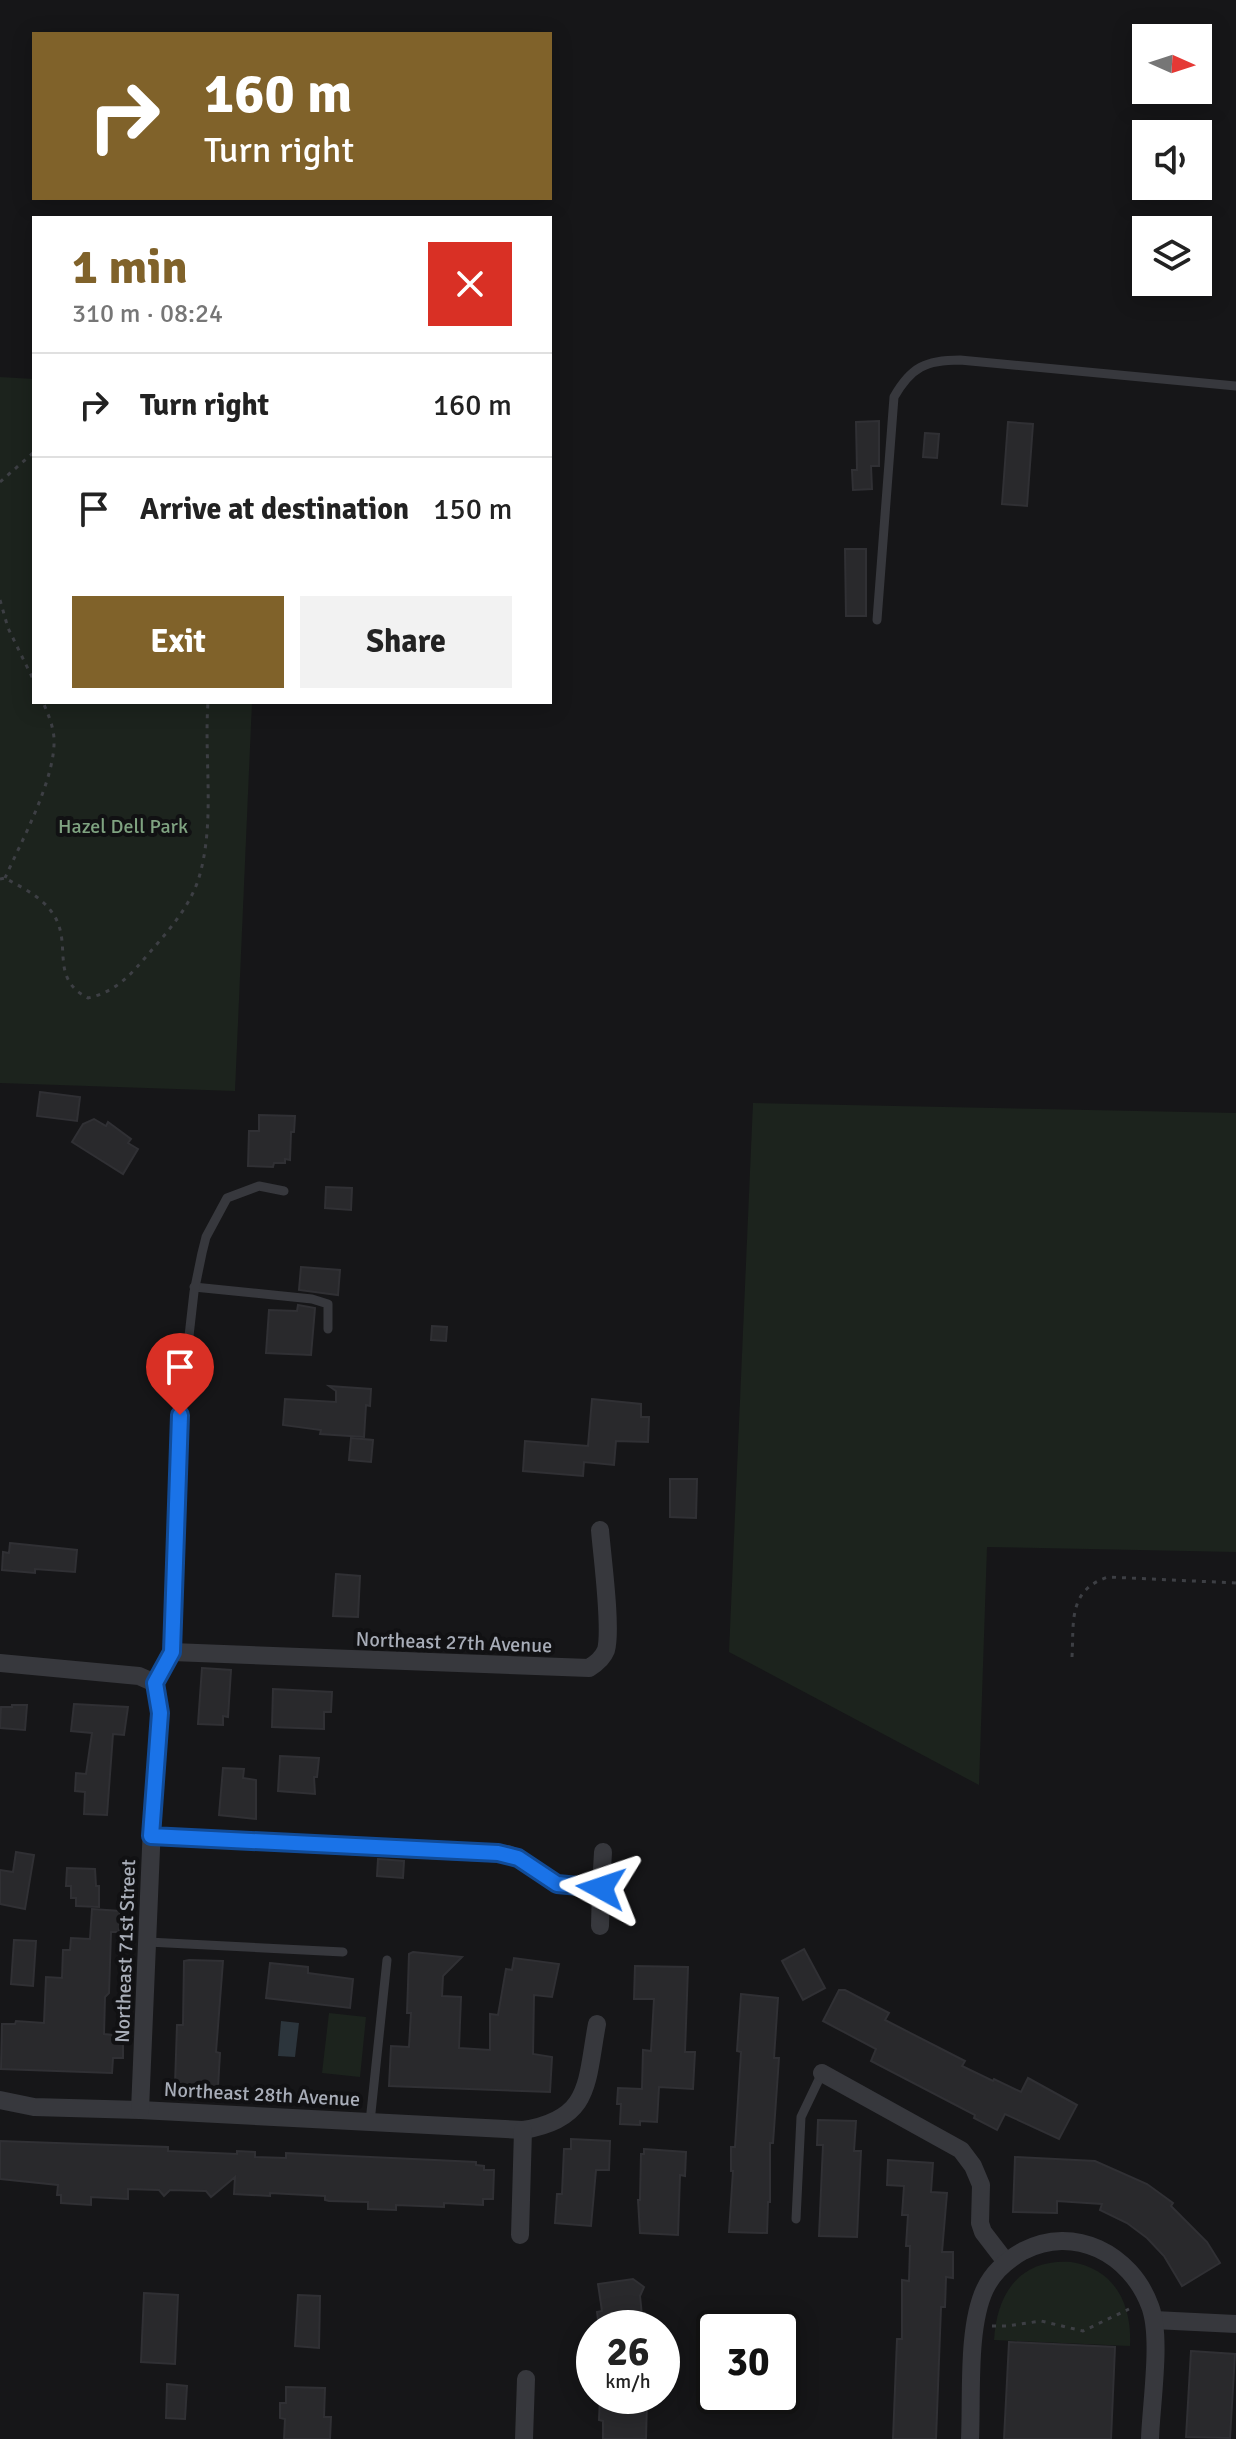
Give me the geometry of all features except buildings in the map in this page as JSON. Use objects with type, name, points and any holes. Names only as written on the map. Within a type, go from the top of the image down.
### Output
[{"type":"street","points":[[0,1663],[139,1676],[155,1683],[172,1652],[180,1415]]},
{"type":"street","name":"Northeast 27th Avenue","points":[[172,1652],[589,1668],[599,1662],[606,1649],[600,1530]]},
{"type":"street","name":"Northeast 71st Street","points":[[140,2110],[151,1836],[160,1713],[155,1683]]},
{"type":"street","points":[[151,1836],[498,1853],[518,1858],[557,1884],[601,1888]]},
{"type":"street","points":[[600,1926],[603,1852]]},
{"type":"street","points":[[520,2235],[523,2130],[545,2126],[577,2107],[583,2094],[597,2024]]},
{"type":"street","points":[[822,2073],[961,2150],[973,2166],[981,2185],[980,2223],[983,2232],[1006,2262]]},
{"type":"street","name":"Northeast 28th Avenue","points":[[0,2100],[34,2107],[523,2130]]},
{"type":"street","points":[[970,2439],[976,2316],[988,2282],[1006,2262],[1026,2250],[1045,2243],[1065,2241],[1094,2246],[1119,2260],[1147,2298],[1154,2320],[1150,2439]]},
{"type":"street","points":[[1154,2320],[1236,2324]]},
{"type":"street","points":[[524,2439],[526,2379]]},
{"type":"lane","points":[[877,620],[894,397],[904,379],[922,365],[940,360],[960,360],[1236,386]]},
{"type":"lane","points":[[180,1415],[194,1287],[206,1237],[227,1198],[259,1186],[284,1191]]},
{"type":"lane","points":[[194,1287],[312,1299],[328,1304],[328,1329]]},
{"type":"lane","points":[[148,1942],[343,1952]]},
{"type":"lane","points":[[370,2122],[387,1960]]},
{"type":"lane","points":[[796,2219],[801,2117],[822,2073]]},
{"type":"path","points":[[0,482],[32,454]]},
{"type":"path","points":[[0,600],[8,628],[32,677]]},
{"type":"path","points":[[44,704],[54,738],[50,774],[3,878],[29,892],[52,911],[61,933],[66,978],[74,991],[88,998],[108,994],[130,976],[185,908],[200,876],[207,831],[208,704]]},
{"type":"path","points":[[1072,1657],[1077,1603],[1084,1589],[1096,1581],[1108,1577],[1236,1583]]},
{"type":"path","points":[[992,2326],[1041,2321],[1087,2330],[1129,2309]]},
{"type":"green space","name":"Hazel Dell Park","points":[[0,377],[32,379],[32,704],[252,704],[235,1091],[0,1083]]},
{"type":"green space","points":[[753,1103],[1236,1113],[1236,1552],[987,1547],[979,1785],[729,1652]]},
{"type":"green space","points":[[329,2013],[366,2017],[360,2077],[322,2073]]},
{"type":"green space","points":[[1071,2262],[1099,2272],[1118,2291],[1128,2316],[1130,2346],[994,2340],[1000,2308],[1014,2282],[1037,2266]]},
{"type":"shaded area","points":[[281,2021],[299,2023],[295,2057],[278,2056]]},
{"type":"route","points":[[180,1415],[172,1652],[155,1683],[160,1713],[151,1836],[508,1854],[557,1884],[601,1888]]}]
